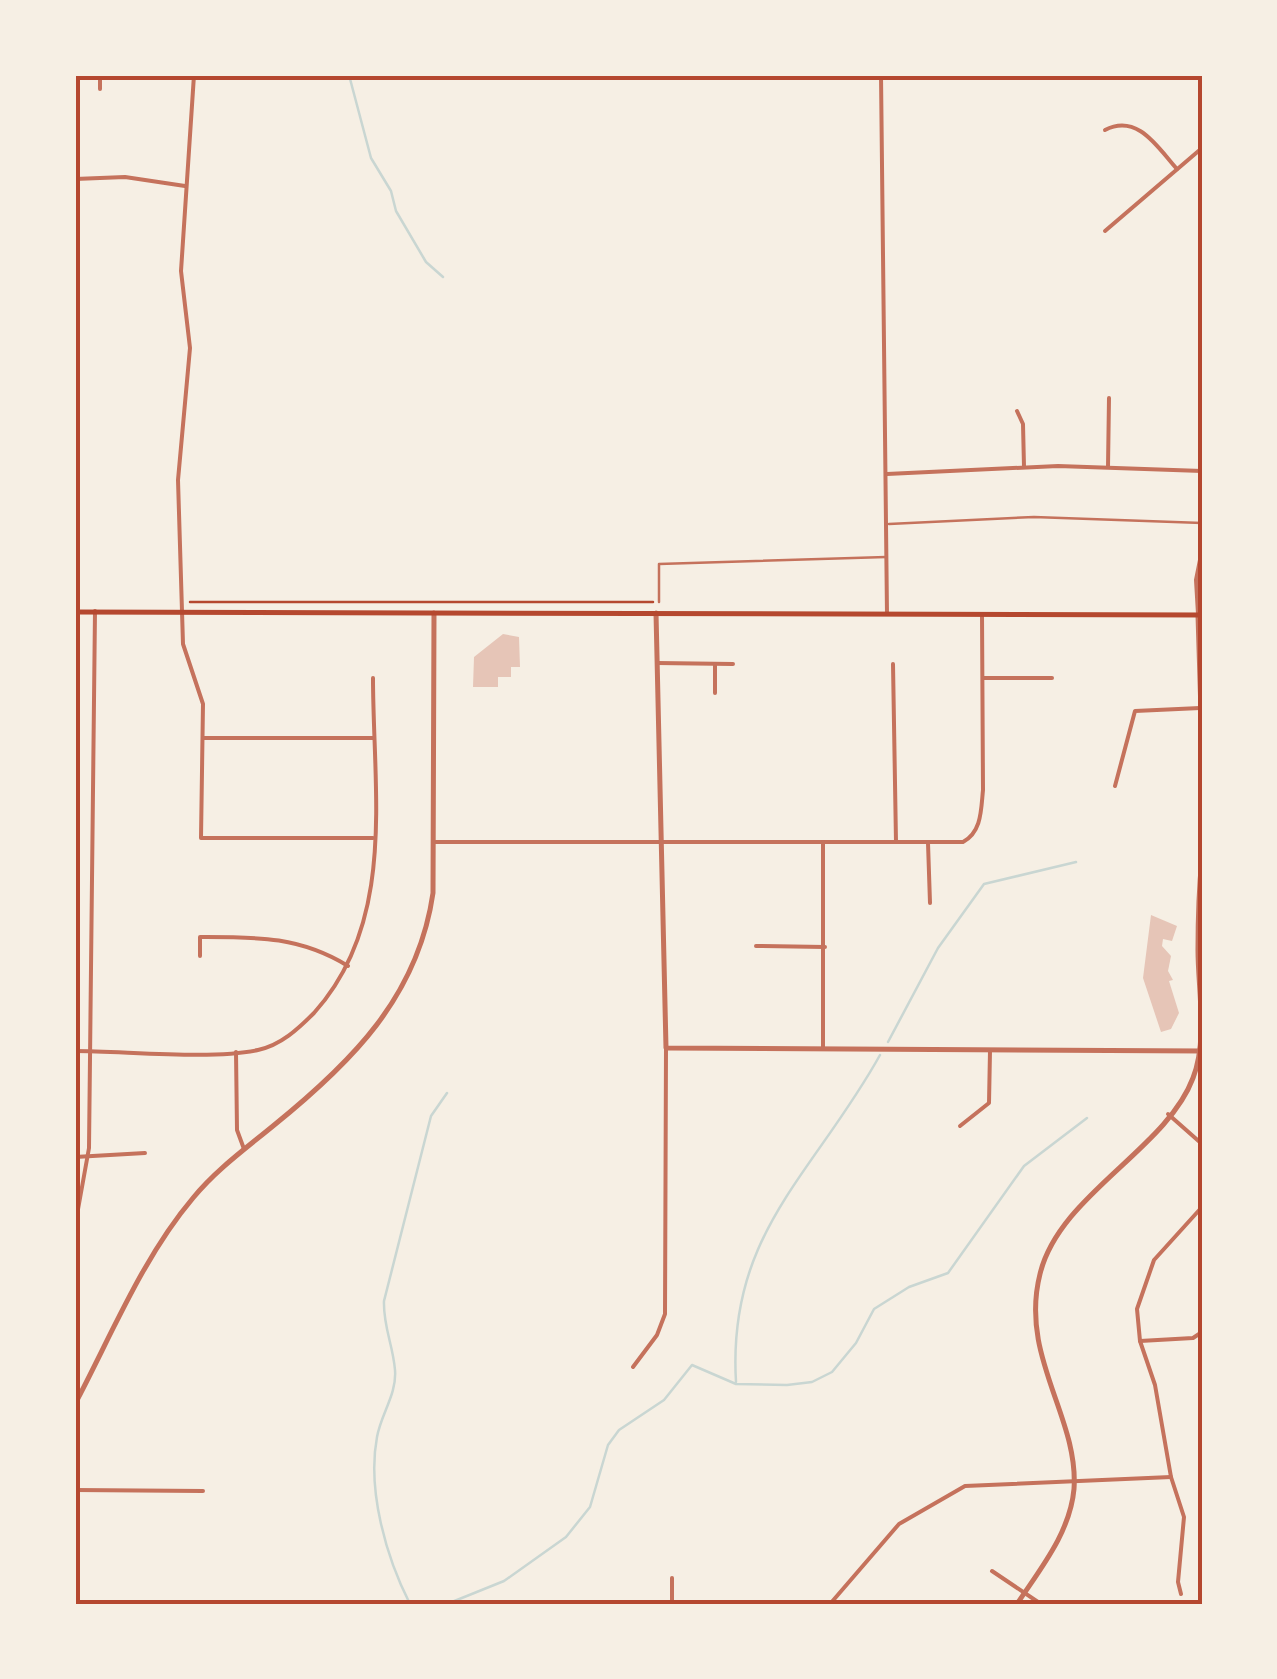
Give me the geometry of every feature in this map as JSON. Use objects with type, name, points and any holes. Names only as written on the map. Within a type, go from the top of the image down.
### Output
[{"type":"main road","points":[[75,612],[1200,615]]},
{"type":"street","points":[[100,75],[100,89]]},
{"type":"street","points":[[194,75],[181,278],[190,348],[178,480],[184,650],[202,696],[202,838],[374,838]]},
{"type":"street","points":[[882,75],[887,614]]},
{"type":"street","points":[[1105,130],[1115,125],[1144,132],[1177,169]]},
{"type":"street","points":[[1104,232],[1202,148]]},
{"type":"street","points":[[75,179],[125,177],[184,186]]},
{"type":"street","points":[[1108,398],[1108,467]]},
{"type":"street","points":[[1017,411],[1023,424],[1024,468]]},
{"type":"street","points":[[887,474],[1108,467],[1202,472]]},
{"type":"street","points":[[1202,550],[1202,745]]},
{"type":"street","points":[[75,1226],[88,1157],[95,612]]},
{"type":"street","points":[[75,1404],[185,1206],[244,1149],[342,1068],[398,998],[428,919],[434,842],[434,612]]},
{"type":"street","points":[[633,1367],[657,1335],[665,1314],[666,1048],[656,613]]},
{"type":"street","points":[[434,842],[963,842],[972,837],[980,818],[983,790],[982,614]]},
{"type":"street","points":[[656,663],[732,664]]},
{"type":"street","points":[[714,694],[715,664]]},
{"type":"street","points":[[893,664],[896,842]]},
{"type":"street","points":[[75,1051],[236,1052],[273,1045],[306,1021],[348,966],[369,913],[374,838],[373,678]]},
{"type":"street","points":[[983,678],[1052,678]]},
{"type":"street","points":[[1115,786],[1134,711],[1200,708]]},
{"type":"street","points":[[203,738],[373,738]]},
{"type":"street","points":[[823,842],[823,1047]]},
{"type":"street","points":[[928,842],[930,903]]},
{"type":"street","points":[[1017,1604],[1064,1529],[1074,1481],[1035,1332],[1033,1308],[1040,1271],[1065,1225],[1168,1114],[1192,1081],[1200,1051],[1202,858]]},
{"type":"street","points":[[200,956],[200,937],[278,938],[312,946],[348,966]]},
{"type":"street","points":[[756,946],[824,947]]},
{"type":"street","points":[[666,1048],[1200,1051]]},
{"type":"street","points":[[960,1126],[990,1104],[990,1050]]},
{"type":"street","points":[[236,1052],[237,1130],[244,1149]]},
{"type":"street","points":[[1168,1114],[1202,1144]]},
{"type":"street","points":[[75,1157],[145,1153]]},
{"type":"street","points":[[1181,1594],[1178,1582],[1184,1517],[1171,1477],[1155,1385],[1140,1341],[1137,1309],[1154,1260],[1202,1208]]},
{"type":"street","points":[[1140,1341],[1193,1338],[1202,1332]]},
{"type":"street","points":[[831,1604],[899,1524],[952,1491],[985,1482],[1171,1477]]},
{"type":"street","points":[[75,1490],[203,1491]]},
{"type":"street","points":[[992,1571],[1041,1604]]},
{"type":"street","points":[[672,1578],[672,1604]]},
{"type":"lane","points":[[887,524],[1034,518],[1202,523]]},
{"type":"lane","points":[[659,602],[660,564],[887,557]]},
{"type":"path","points":[[190,602],[659,602]]},
{"type":"building","points":[[503,634],[519,637],[520,667],[511,667],[511,677],[498,677],[498,687],[473,687],[474,657]]},
{"type":"building","points":[[1151,915],[1177,926],[1172,941],[1163,939],[1162,946],[1171,956],[1168,971],[1173,980],[1169,981],[1179,1013],[1171,1029],[1161,1032],[1143,978]]},
{"type":"waterway","points":[[349,75],[371,158],[426,262],[443,277]]},
{"type":"waterway","points":[[888,1042],[938,948],[984,884],[1076,862]]},
{"type":"waterway","points":[[736,1382],[737,1330],[745,1285],[760,1244],[880,1055]]},
{"type":"waterway","points":[[410,1604],[386,1544],[375,1479],[377,1437],[395,1379],[384,1301],[431,1116],[447,1093]]},
{"type":"waterway","points":[[447,1604],[504,1581],[566,1537],[590,1507],[608,1445],[619,1430],[664,1400],[692,1365],[736,1384],[812,1382],[832,1372],[856,1343],[874,1309],[909,1287],[948,1273],[1024,1166],[1087,1118]]}]
